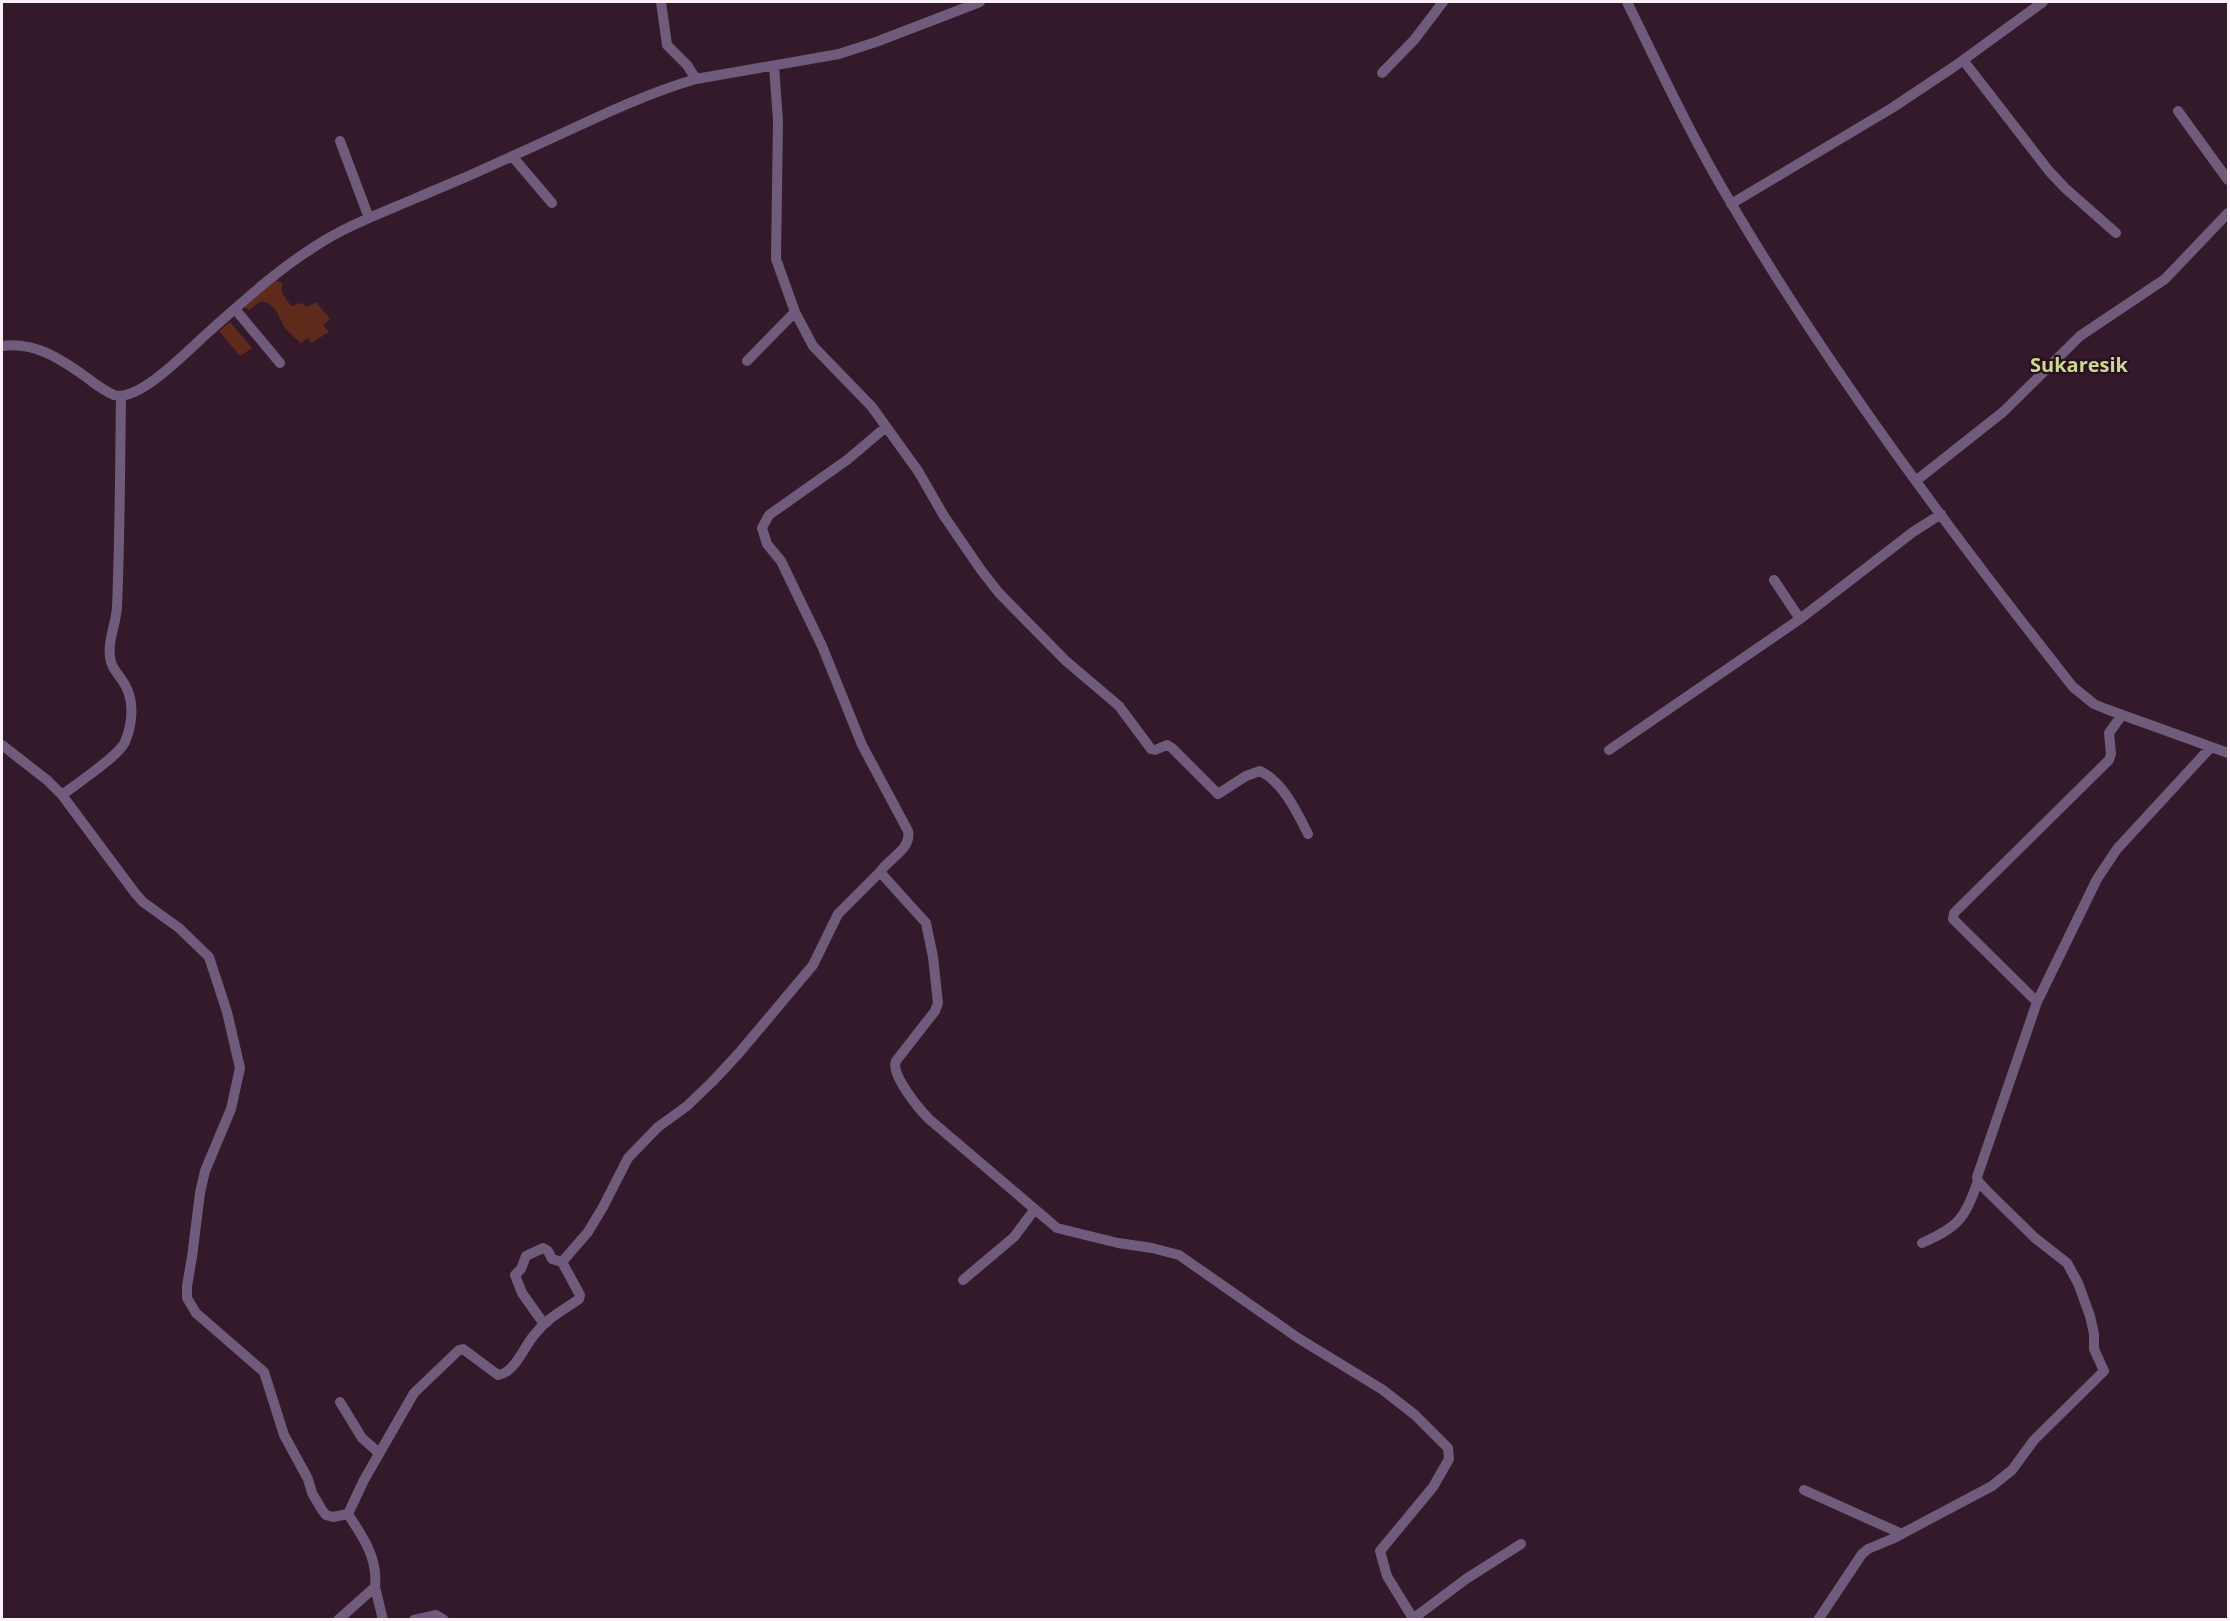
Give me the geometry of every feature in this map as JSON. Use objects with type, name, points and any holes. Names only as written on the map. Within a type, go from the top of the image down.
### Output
[{"type":"street","points":[[661,2],[667,45],[687,64],[696,79]]},
{"type":"street","points":[[2,346],[13,344],[52,355],[107,392],[121,397],[135,392],[157,377],[280,270],[312,248],[369,218],[638,98],[696,79],[838,54],[980,2]]},
{"type":"street","points":[[1382,73],[1414,40],[1443,2]]},
{"type":"street","points":[[1627,2],[1694,138],[1731,204],[1814,335],[1941,513],[2073,687],[2094,704],[2229,753]]},
{"type":"street","points":[[1731,204],[1892,108],[2043,2]]},
{"type":"street","points":[[1963,60],[2049,171],[2116,233]]},
{"type":"street","points":[[774,66],[778,121],[776,259],[795,312],[813,346],[872,407],[918,471],[944,516],[999,593],[1066,661],[1119,706],[1151,749],[1170,746],[1218,794],[1245,776],[1260,771],[1266,773],[1296,811],[1308,834]]},
{"type":"street","points":[[2178,111],[2229,180]]},
{"type":"street","points":[[340,141],[369,218]]},
{"type":"street","points":[[512,156],[552,202]]},
{"type":"street","points":[[1917,480],[2003,412],[2080,336],[2165,279],[2229,213]]},
{"type":"street","points":[[235,309],[280,363]]},
{"type":"street","points":[[747,361],[795,312]]},
{"type":"street","points":[[62,795],[122,747],[129,731],[132,715],[131,700],[126,686],[111,662],[110,646],[117,610],[121,499],[121,397]]},
{"type":"street","points":[[562,1262],[593,1223],[628,1158],[658,1126],[687,1106],[739,1053],[813,965],[838,914],[880,872],[886,862],[907,844],[908,831],[867,755],[822,646],[781,561],[767,544],[762,528],[770,515],[847,460],[886,427]]},
{"type":"street","points":[[1609,750],[1800,618],[1941,513]]},
{"type":"street","points":[[1774,580],[1800,618]]},
{"type":"street","points":[[2037,1002],[1953,920],[1954,913],[2109,760],[2111,754],[2109,734],[2122,715]]},
{"type":"street","points":[[2,745],[47,780],[62,795],[143,902],[179,928],[209,957],[227,1012],[240,1068],[231,1108],[205,1171],[200,1192],[187,1298],[196,1312],[264,1372],[284,1435],[322,1510],[326,1515],[333,1517],[348,1514]]},
{"type":"street","points":[[1922,1243],[1938,1236],[1960,1221],[1969,1207],[1978,1181],[1977,1177],[2037,1002],[2097,879],[2118,849],[2211,747]]},
{"type":"street","points":[[880,872],[907,905],[926,923],[933,957],[938,1003],[935,1011],[896,1061],[895,1071],[914,1102],[929,1119],[1057,1228],[1179,1255],[1298,1338],[1383,1390],[1415,1415],[1448,1448],[1449,1458],[1433,1487],[1380,1551],[1388,1576],[1414,1619],[1466,1579],[1521,1544]]},
{"type":"street","points":[[1818,1620],[1868,1549],[1984,1491],[2018,1463],[2034,1440],[2104,1371],[2094,1349],[2094,1334],[2090,1316],[2076,1277],[2067,1263],[2035,1238],[1978,1181]]},
{"type":"street","points":[[963,1280],[1014,1237],[1035,1209]]},
{"type":"street","points":[[348,1514],[379,1453],[414,1393],[459,1350],[463,1349],[498,1375],[503,1375],[508,1372],[535,1332],[579,1299],[580,1295],[562,1262],[552,1259],[548,1251],[543,1248],[526,1256],[521,1269],[514,1275],[522,1293],[544,1324]]},
{"type":"street","points":[[340,1402],[362,1438],[379,1453]]},
{"type":"street","points":[[1804,1490],[1902,1534]]},
{"type":"street","points":[[348,1514],[371,1551],[376,1576],[375,1587],[383,1620]]},
{"type":"street","points":[[338,1620],[375,1587]]},
{"type":"street","points":[[414,1620],[436,1615],[444,1620]]},
{"type":"shaded area","points":[[273,279],[282,283],[282,293],[291,306],[302,303],[307,307],[316,302],[330,319],[323,325],[329,332],[311,343],[308,338],[301,343],[291,335],[277,312],[267,303],[261,301],[249,310],[243,306]]},
{"type":"shaded area","points":[[230,322],[252,348],[240,356],[219,331]]},
{"type":"district","name":"Sukaresik","points":[[2079,365]]}]
